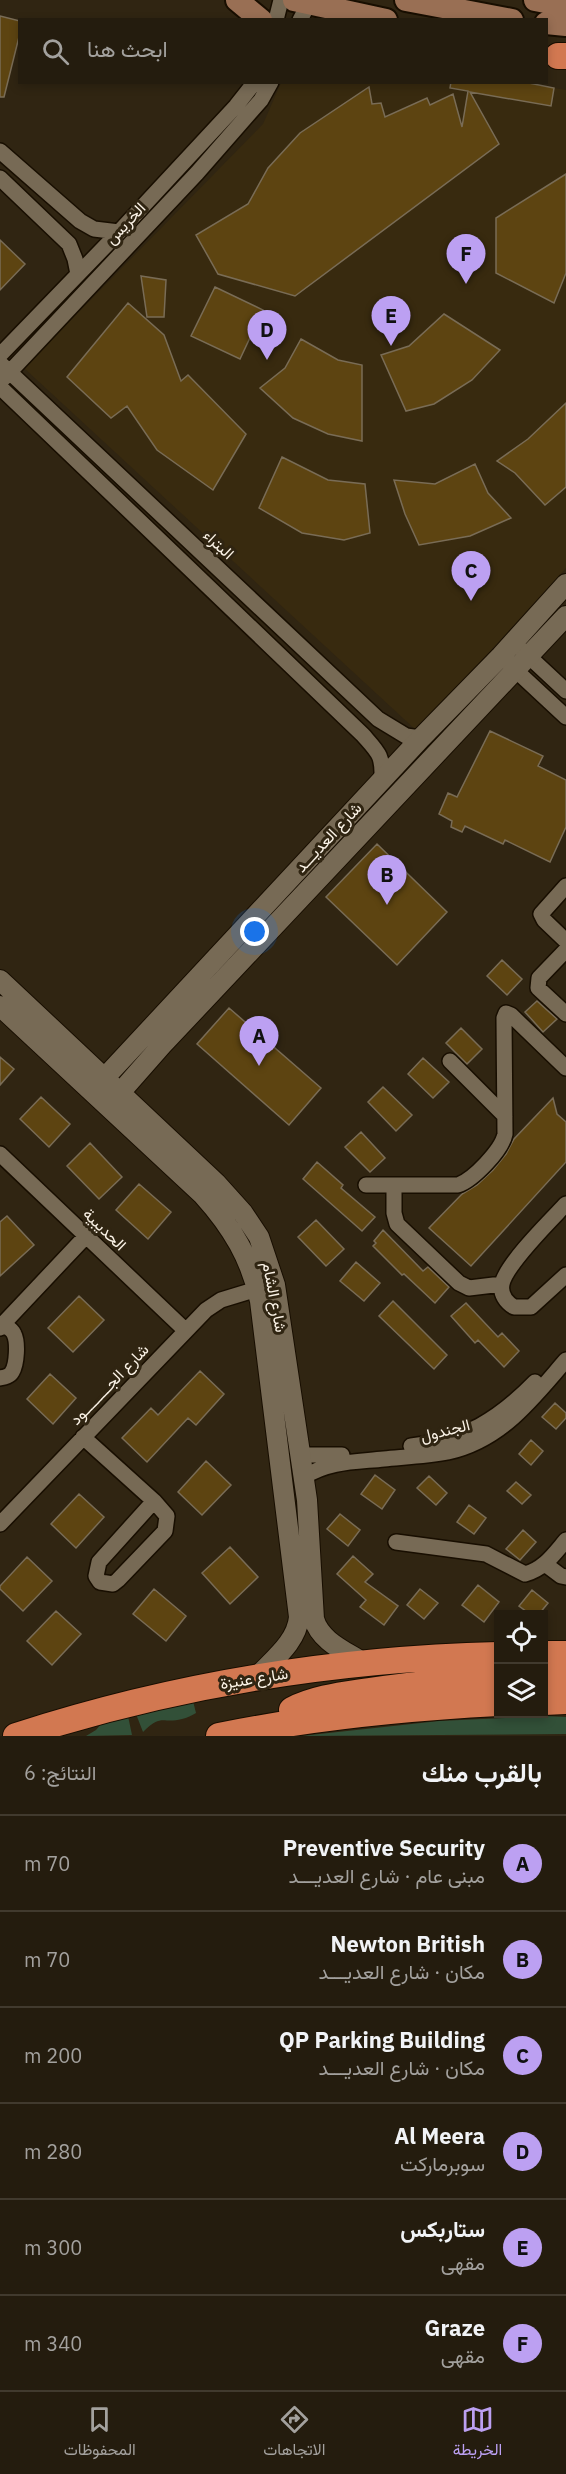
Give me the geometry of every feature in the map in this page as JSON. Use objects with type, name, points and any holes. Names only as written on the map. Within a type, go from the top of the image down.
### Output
[{"type":"highway","points":[[548,1654],[566,1654]]},
{"type":"highway","name":"شارع عنيزة","points":[[16,1736],[137,1701],[259,1675],[362,1662],[494,1655]]},
{"type":"highway","points":[[548,1678],[566,1678]]},
{"type":"highway","points":[[273,1725],[296,1708],[330,1697],[410,1685],[494,1679]]},
{"type":"highway","points":[[548,1702],[566,1701]]},
{"type":"highway","points":[[219,1736],[273,1725],[349,1714],[494,1703]]},
{"type":"main road","points":[[237,0],[259,18]]},
{"type":"main road","points":[[406,0],[501,18]]},
{"type":"main road","points":[[535,0],[566,6]]},
{"type":"main road","points":[[301,8],[372,18]]},
{"type":"main road","points":[[548,23],[566,26]]},
{"type":"street","points":[[276,18],[280,0]]},
{"type":"street","name":"الخريس","points":[[0,355],[119,232],[236,106],[253,84]]},
{"type":"street","name":"الخريس","points":[[2,376],[197,173],[261,100],[271,84]]},
{"type":"street","points":[[0,151],[80,221],[94,229],[119,232]]},
{"type":"street","points":[[0,178],[69,244],[78,274]]},
{"type":"street","points":[[2,376],[363,735],[379,753],[382,779]]},
{"type":"street","name":"البتراء","points":[[2,376],[378,719],[406,736],[421,738]]},
{"type":"street","name":"شارع العديـــد","points":[[98,1085],[566,585]]},
{"type":"street","name":"شارع العديـــد","points":[[114,1099],[566,616]]},
{"type":"street","points":[[508,649],[523,663],[566,717]]},
{"type":"street","points":[[523,663],[566,691]]},
{"type":"street","points":[[566,886],[541,914],[544,920],[566,941]]},
{"type":"street","points":[[566,950],[537,983],[538,988],[566,1014]]},
{"type":"street","name":"شارع الشام","points":[[0,980],[98,1085]]},
{"type":"street","name":"شارع الشام","points":[[0,1006],[98,1085],[235,1202],[259,1236],[275,1285],[304,1477],[314,1619],[320,1632]]},
{"type":"street","points":[[366,1185],[465,1183],[502,1144],[505,1134],[504,1018],[506,1013],[511,1015],[566,1068]]},
{"type":"street","points":[[450,1061],[505,1116]]},
{"type":"street","name":"شارع الشام","points":[[114,1099],[219,1212],[239,1241],[257,1289],[298,1607],[298,1628]]},
{"type":"street","name":"الحديبية","points":[[0,1154],[185,1330]]},
{"type":"street","points":[[394,1185],[394,1213],[398,1224],[459,1283],[469,1288],[502,1284]]},
{"type":"street","points":[[566,1204],[504,1278],[503,1295],[510,1304],[525,1309],[536,1305],[566,1275]]},
{"type":"street","points":[[0,1378],[14,1370],[15,1359],[15,1336],[2,1326],[86,1236]]},
{"type":"street","name":"شارع الجــــــــود","points":[[0,1524],[185,1330],[220,1300],[257,1289]]},
{"type":"street","name":"الجندول","points":[[301,1455],[329,1456],[416,1446],[463,1435],[504,1411],[566,1349]]},
{"type":"street","name":"الجندول","points":[[304,1477],[333,1464],[449,1452],[479,1441],[494,1434],[518,1414],[566,1360]]},
{"type":"street","points":[[83,1437],[154,1501],[167,1516],[165,1531],[118,1580],[113,1584],[100,1582],[96,1576],[99,1562],[154,1501]]},
{"type":"street","points":[[396,1542],[486,1554],[525,1574],[534,1572],[545,1564],[566,1539]]},
{"type":"street","points":[[545,1564],[566,1577]]},
{"type":"street","points":[[298,1628],[299,1637],[309,1643],[314,1642],[320,1632],[362,1662]]},
{"type":"street","points":[[259,1675],[293,1638],[298,1628]]},
{"type":"shaded area","points":[[281,84],[474,84],[551,105],[554,88],[566,90],[566,568],[417,731],[24,368],[263,124]]},
{"type":"green space","points":[[193,1701],[196,1713],[182,1719],[158,1721],[143,1732],[136,1714]]},
{"type":"green space","points":[[128,1716],[132,1735],[86,1736],[101,1724]]},
{"type":"green space","points":[[566,1717],[566,1734],[301,1736],[439,1721]]},
{"type":"building","points":[[0,16],[18,20],[18,41],[4,97],[0,97]]},
{"type":"building","points":[[451,84],[534,84],[554,88],[551,106],[470,92],[499,144],[295,296],[218,274],[196,235],[248,204],[268,168],[300,133],[369,87],[372,104],[381,103],[385,117],[427,98],[430,105],[453,94],[462,127],[468,91],[450,88]]},
{"type":"building","points":[[566,174],[566,273],[554,303],[496,273],[496,218]]},
{"type":"building","points":[[0,240],[25,264],[0,290]]},
{"type":"building","points":[[141,276],[166,280],[164,317],[147,317]]},
{"type":"building","points":[[215,287],[263,310],[240,359],[191,336]]},
{"type":"building","points":[[128,303],[164,335],[181,381],[188,375],[246,434],[213,490],[157,450],[127,406],[111,418],[67,377]]},
{"type":"building","points":[[444,314],[500,350],[472,380],[434,404],[406,411],[381,355],[409,346]]},
{"type":"building","points":[[301,339],[338,360],[362,365],[362,441],[328,434],[293,418],[260,388],[285,368]]},
{"type":"building","points":[[566,403],[566,487],[545,505],[515,473],[497,461],[528,439]]},
{"type":"building","points":[[282,457],[328,480],[365,484],[370,533],[344,540],[302,533],[259,508]]},
{"type":"building","points":[[475,464],[488,493],[511,518],[470,536],[419,545],[405,514],[394,480],[435,484]]},
{"type":"building","points":[[490,731],[543,756],[538,766],[566,780],[566,827],[550,862],[505,840],[503,844],[465,826],[462,832],[451,827],[452,821],[439,814],[448,793],[457,797]]},
{"type":"building","points":[[377,844],[447,912],[397,965],[326,897]]},
{"type":"building","points":[[502,960],[522,979],[507,995],[487,976]]},
{"type":"building","points":[[537,1001],[557,1019],[543,1032],[525,1012]]},
{"type":"building","points":[[229,1008],[321,1088],[289,1125],[197,1044]]},
{"type":"building","points":[[461,1028],[482,1049],[467,1064],[446,1043]]},
{"type":"building","points":[[0,1057],[14,1069],[0,1085]]},
{"type":"building","points":[[423,1058],[449,1082],[433,1098],[408,1074]]},
{"type":"building","points":[[383,1087],[412,1115],[396,1131],[368,1102]]},
{"type":"building","points":[[41,1097],[70,1124],[49,1147],[20,1119]]},
{"type":"building","points":[[553,1098],[557,1114],[566,1122],[566,1162],[471,1266],[429,1228],[462,1194],[477,1185],[493,1170],[514,1139]]},
{"type":"building","points":[[361,1132],[385,1158],[370,1172],[345,1147]]},
{"type":"building","points":[[90,1143],[122,1177],[99,1199],[67,1166]]},
{"type":"building","points":[[317,1162],[343,1185],[341,1188],[375,1217],[362,1231],[303,1179]]},
{"type":"building","points":[[139,1184],[171,1212],[148,1239],[116,1210]]},
{"type":"building","points":[[7,1216],[34,1245],[0,1276],[0,1222]]},
{"type":"building","points":[[316,1220],[344,1249],[326,1266],[298,1237]]},
{"type":"building","points":[[383,1230],[423,1271],[428,1267],[449,1287],[435,1303],[373,1246],[376,1243],[374,1241]]},
{"type":"building","points":[[356,1262],[380,1283],[364,1301],[340,1281]]},
{"type":"building","points":[[79,1296],[104,1320],[73,1352],[48,1328]]},
{"type":"building","points":[[393,1301],[447,1355],[434,1369],[379,1316]]},
{"type":"building","points":[[466,1303],[498,1337],[502,1333],[519,1351],[504,1367],[478,1340],[475,1343],[451,1316]]},
{"type":"building","points":[[200,1371],[224,1394],[196,1425],[188,1418],[147,1462],[122,1438],[151,1408],[158,1415]]},
{"type":"building","points":[[50,1374],[76,1398],[53,1424],[27,1399]]},
{"type":"building","points":[[555,1403],[566,1413],[566,1418],[556,1429],[542,1417]]},
{"type":"building","points":[[531,1440],[543,1451],[531,1465],[519,1454]]},
{"type":"building","points":[[206,1461],[231,1485],[202,1515],[178,1492]]},
{"type":"building","points":[[375,1475],[395,1490],[382,1509],[361,1494]]},
{"type":"building","points":[[429,1476],[447,1493],[436,1505],[417,1488]]},
{"type":"building","points":[[516,1482],[531,1495],[522,1504],[507,1491]]},
{"type":"building","points":[[79,1494],[104,1517],[76,1548],[51,1524]]},
{"type":"building","points":[[469,1505],[486,1518],[474,1534],[457,1522]]},
{"type":"building","points":[[340,1514],[360,1530],[348,1546],[327,1529]]},
{"type":"building","points":[[523,1530],[536,1542],[520,1560],[506,1549]]},
{"type":"building","points":[[230,1547],[258,1577],[230,1604],[202,1573]]},
{"type":"building","points":[[353,1556],[373,1574],[365,1582],[398,1606],[384,1625],[360,1607],[366,1600],[337,1574]]},
{"type":"building","points":[[27,1557],[52,1581],[23,1611],[0,1589],[0,1586]]},
{"type":"building","points":[[478,1585],[499,1602],[484,1622],[462,1605]]},
{"type":"building","points":[[154,1589],[186,1616],[166,1641],[133,1614]]},
{"type":"building","points":[[420,1589],[438,1603],[424,1619],[407,1605]]},
{"type":"building","points":[[532,1590],[548,1603],[542,1610],[524,1610],[519,1606]]},
{"type":"building","points":[[56,1611],[81,1634],[52,1665],[27,1641]]},
{"type":"place","name":"Graze","points":[[466,284]]},
{"type":"place","name":"ستاربكس","points":[[391,346]]},
{"type":"place","name":"Al Meera","points":[[267,360]]},
{"type":"place","name":"QP Parking Building","points":[[471,601]]},
{"type":"place","name":"Newton British","points":[[387,905]]},
{"type":"place","name":"Preventive Security","points":[[259,1066]]}]
